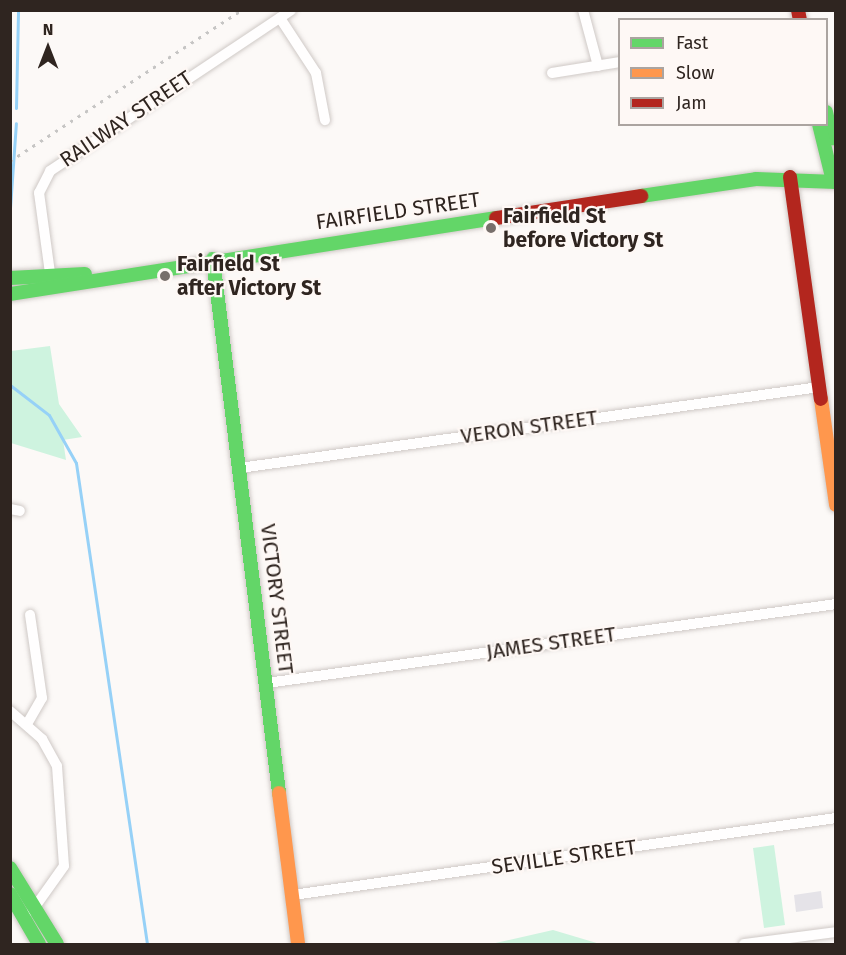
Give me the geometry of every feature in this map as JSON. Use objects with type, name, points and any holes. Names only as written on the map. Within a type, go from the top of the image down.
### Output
[{"type":"main road","points":[[828,121],[836,157]]},
{"type":"main road","points":[[820,126],[835,179]]},
{"type":"main road","points":[[790,177],[835,498]]},
{"type":"main road","name":"FAIRFIELD STREET","points":[[109,275],[790,177],[835,179]]},
{"type":"main road","name":"VICTORY STREET","points":[[213,259],[298,945]]},
{"type":"main road","points":[[10,278],[50,273],[109,275]]},
{"type":"main road","points":[[10,294],[109,275]]},
{"type":"main road","points":[[10,289],[58,286]]},
{"type":"main road","points":[[10,868],[37,905],[57,945]]},
{"type":"main road","points":[[10,894],[39,945]]},
{"type":"street","name":"RAILWAY STREET","points":[[50,273],[39,193],[50,171],[291,10]]},
{"type":"street","points":[[583,10],[598,66]]},
{"type":"street","points":[[280,18],[316,73],[325,120]]},
{"type":"street","points":[[552,73],[618,62]]},
{"type":"street","name":"VERON STREET","points":[[240,468],[819,387]]},
{"type":"street","name":"JAMES STREET","points":[[267,683],[836,604]]},
{"type":"street","points":[[27,724],[42,698],[30,615]]},
{"type":"street","points":[[10,711],[27,724],[51,750],[57,766],[64,850],[60,878],[25,917]]},
{"type":"street","name":"SEVILLE STREET","points":[[293,895],[836,818]]},
{"type":"street","points":[[744,945],[836,932]]},
{"type":"green space","points":[[50,346],[59,404],[82,437],[63,440],[66,460],[11,443],[11,351]]},
{"type":"green space","points":[[774,845],[785,925],[764,928],[753,848]]},
{"type":"green space","points":[[553,930],[600,944],[491,944]]},
{"type":"building","points":[[821,891],[823,908],[796,912],[794,895]]},
{"type":"waterway","points":[[16,108],[18,10]]},
{"type":"waterway","points":[[10,208],[16,123]]},
{"type":"waterway","points":[[10,385],[49,415],[76,463],[147,944]]},
{"type":"waterway","points":[[528,944],[556,944]]},
{"type":"railway","points":[[10,161],[242,10]]},
{"type":"traffic: fast","points":[[828,121],[832,138]]},
{"type":"traffic: fast","points":[[819,126],[833,181]]},
{"type":"traffic: fast","points":[[641,196],[756,179],[836,182]]},
{"type":"traffic: fast","points":[[10,294],[496,218]]},
{"type":"traffic: fast","points":[[213,259],[279,793]]},
{"type":"traffic: fast","points":[[10,278],[85,274]]},
{"type":"traffic: fast","points":[[10,868],[57,944]]},
{"type":"traffic: fast","points":[[10,894],[39,944]]},
{"type":"traffic: slow","points":[[821,399],[836,505]]},
{"type":"traffic: slow","points":[[279,793],[298,944]]},
{"type":"traffic: jam","points":[[798,10],[800,18]]},
{"type":"traffic: jam","points":[[790,177],[821,399]]},
{"type":"traffic: jam","points":[[496,218],[641,196]]},
{"type":"place","name":"Fairfield St before Victory St","points":[[491,228]]},
{"type":"place","name":"Fairfield St after Victory St","points":[[165,276]]}]
